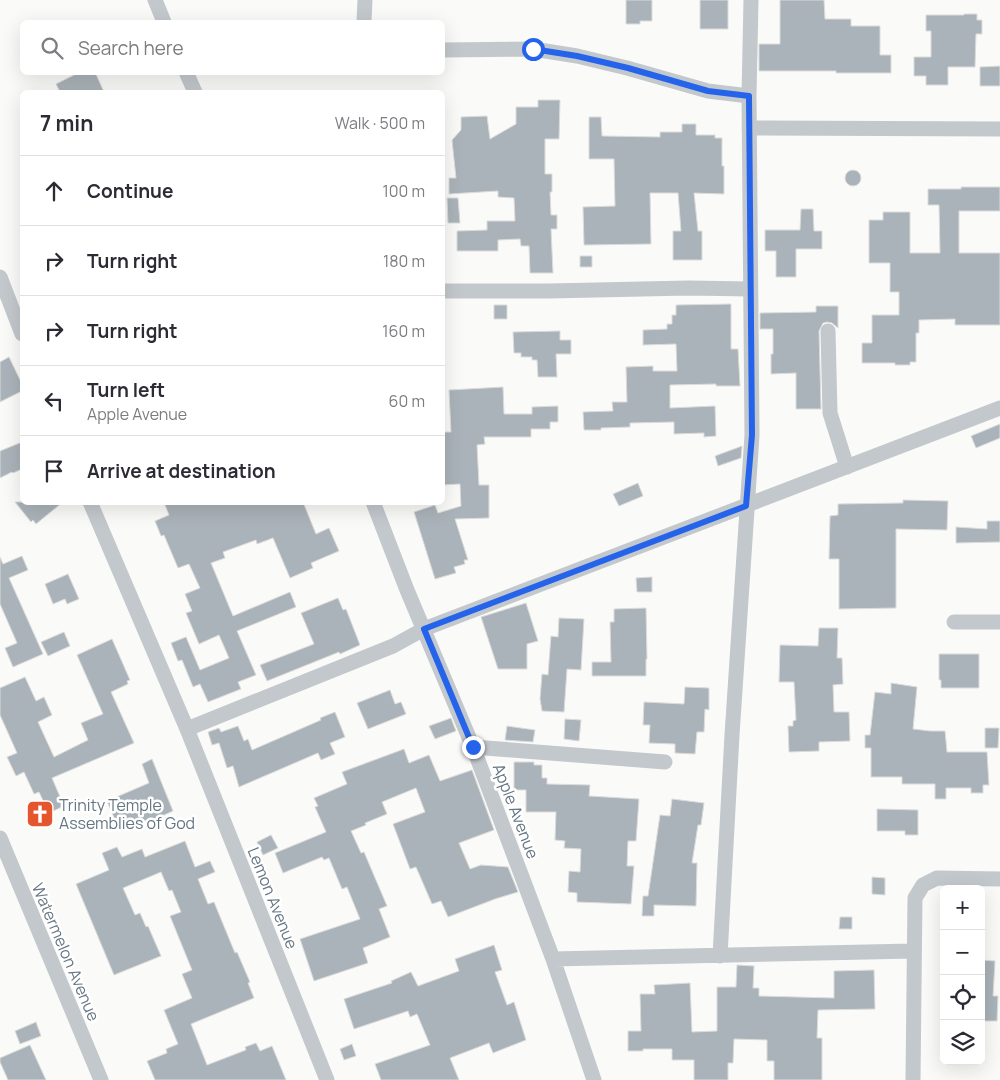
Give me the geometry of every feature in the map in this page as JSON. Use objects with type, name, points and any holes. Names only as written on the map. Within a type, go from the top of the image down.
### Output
[{"type":"street","points":[[154,0],[163,20]]},
{"type":"street","points":[[364,0],[364,20]]},
{"type":"street","points":[[720,956],[746,506],[752,435],[749,128],[751,0]]},
{"type":"street","points":[[445,50],[533,49],[577,56],[628,68],[708,91],[749,96]]},
{"type":"street","points":[[187,75],[194,90]]},
{"type":"street","points":[[749,128],[1000,128]]},
{"type":"street","points":[[0,278],[20,329]]},
{"type":"street","points":[[445,292],[549,292],[689,288],[750,289]]},
{"type":"street","points":[[828,331],[830,413],[847,467]]},
{"type":"street","points":[[187,729],[393,646],[424,629],[1000,408]]},
{"type":"street","name":"Lemon Avenue","points":[[91,505],[187,729],[328,1080]]},
{"type":"street","name":"Apple Avenue","points":[[374,505],[407,590],[473,747],[554,959],[594,1080]]},
{"type":"street","points":[[954,622],[1000,622]]},
{"type":"street","points":[[473,747],[665,762]]},
{"type":"street","name":"Watermelon Avenue","points":[[0,838],[101,1080]]},
{"type":"street","points":[[914,1080],[915,898],[923,885],[937,878],[1000,879]]},
{"type":"street","points":[[554,959],[914,951]]},
{"type":"building","points":[[626,0],[652,0],[652,21],[640,21],[640,24],[626,24]]},
{"type":"building","points":[[700,0],[728,0],[728,29],[700,29]]},
{"type":"building","points":[[780,0],[824,0],[825,19],[851,19],[851,26],[880,26],[880,55],[891,55],[891,73],[759,71],[759,44],[780,44]]},
{"type":"building","points":[[977,14],[977,20],[982,20],[982,34],[976,34],[975,67],[948,67],[948,85],[926,85],[926,76],[914,76],[914,57],[931,57],[931,31],[926,31],[926,15]]},
{"type":"building","points":[[1000,66],[1000,86],[980,86],[980,67]]},
{"type":"building","points":[[74,75],[96,75],[103,90],[59,90],[56,84]]},
{"type":"building","points":[[538,100],[560,100],[559,139],[545,139],[545,174],[552,174],[552,192],[550,192],[551,215],[557,215],[557,229],[551,229],[553,273],[530,273],[529,246],[521,246],[520,239],[498,240],[498,251],[457,251],[457,231],[487,230],[487,221],[515,221],[514,198],[498,197],[498,191],[449,194],[449,178],[456,178],[452,140],[461,130],[461,117],[487,116],[490,139],[516,124],[516,107],[538,107]]},
{"type":"building","points":[[589,117],[601,117],[602,136],[660,137],[660,132],[682,132],[682,124],[696,124],[696,135],[715,135],[715,138],[722,138],[724,194],[694,193],[698,231],[702,231],[702,260],[673,260],[673,231],[681,231],[678,193],[650,193],[651,244],[584,245],[583,207],[615,206],[614,159],[589,159]]},
{"type":"building","points":[[850,170],[856,170],[861,175],[859,184],[850,186],[845,181],[845,175]]},
{"type":"building","points":[[961,187],[1000,187],[1000,211],[959,211],[959,253],[1000,253],[1000,325],[955,325],[955,319],[919,320],[919,333],[916,333],[916,362],[910,362],[910,365],[862,363],[862,343],[872,343],[872,315],[899,315],[899,292],[890,292],[890,263],[869,263],[869,220],[883,220],[883,212],[910,212],[910,253],[940,253],[939,205],[928,205],[928,189],[961,189]]},
{"type":"building","points":[[447,198],[458,198],[460,223],[448,223]]},
{"type":"building","points":[[801,209],[813,209],[814,231],[822,231],[822,249],[796,249],[796,277],[776,277],[776,251],[765,251],[765,230],[800,230]]},
{"type":"building","points":[[580,256],[592,256],[592,267],[580,267]]},
{"type":"building","points":[[731,304],[731,349],[738,349],[740,386],[716,386],[716,384],[670,385],[670,408],[715,406],[716,436],[704,437],[704,433],[674,434],[674,422],[630,423],[630,427],[584,430],[583,412],[613,411],[612,402],[627,402],[626,367],[653,366],[653,371],[677,371],[676,344],[643,345],[643,330],[667,329],[667,324],[672,324],[672,315],[676,315],[676,305]]},
{"type":"building","points":[[494,305],[507,305],[507,319],[494,319]]},
{"type":"building","points":[[816,306],[838,306],[838,328],[832,323],[827,322],[823,323],[819,331],[821,409],[796,409],[796,373],[771,374],[773,329],[760,329],[760,313],[816,312]]},
{"type":"building","points":[[560,331],[560,340],[571,340],[571,354],[556,354],[557,377],[538,377],[537,360],[532,360],[532,357],[521,357],[521,353],[514,353],[513,332]]},
{"type":"building","points":[[9,357],[20,380],[20,392],[0,402],[0,362]]},
{"type":"building","points":[[503,387],[504,414],[532,414],[532,407],[558,406],[558,422],[550,422],[550,429],[531,429],[531,437],[484,437],[485,444],[477,445],[479,485],[489,485],[489,518],[455,519],[468,560],[464,560],[465,564],[454,567],[456,573],[435,579],[414,512],[435,505],[438,513],[461,506],[460,484],[445,485],[445,432],[451,432],[449,390]]},
{"type":"building","points":[[1000,424],[1000,438],[976,448],[971,436]]},
{"type":"building","points":[[20,443],[20,470],[0,478],[0,451]]},
{"type":"building","points":[[742,446],[741,458],[718,466],[715,456]]},
{"type":"building","points":[[638,483],[643,496],[619,506],[613,494]]},
{"type":"building","points":[[903,500],[948,501],[947,530],[896,529],[896,608],[839,609],[839,559],[829,559],[830,516],[838,515],[838,504],[903,503]]},
{"type":"building","points":[[15,502],[20,502],[20,505],[59,505],[36,524],[33,520],[31,522]]},
{"type":"building","points":[[165,505],[304,505],[316,534],[329,528],[339,551],[311,563],[313,568],[290,578],[273,538],[257,544],[256,540],[223,552],[225,558],[211,563],[233,616],[290,592],[296,607],[237,631],[256,675],[238,682],[241,689],[208,702],[200,684],[193,687],[182,660],[178,661],[171,643],[186,637],[200,670],[229,658],[219,635],[199,644],[186,613],[192,611],[185,594],[200,588],[189,564],[178,568],[164,535],[161,536],[155,521],[169,515]]},
{"type":"building","points":[[987,521],[1000,521],[1000,542],[956,543],[956,527],[987,529]]},
{"type":"building","points":[[22,556],[28,570],[9,578],[43,654],[13,667],[5,648],[17,643],[0,604],[0,557],[3,564]]},
{"type":"building","points":[[68,574],[79,599],[67,604],[65,599],[53,604],[45,584]]},
{"type":"building","points":[[652,577],[652,592],[637,592],[636,578]]},
{"type":"building","points":[[338,598],[343,610],[346,609],[360,645],[267,681],[260,665],[314,644],[301,613]]},
{"type":"building","points":[[526,603],[538,641],[527,644],[527,669],[498,669],[481,617]]},
{"type":"building","points":[[646,608],[646,676],[592,676],[592,662],[611,662],[610,622],[614,622],[614,609]]},
{"type":"building","points":[[559,618],[584,619],[581,670],[567,669],[564,712],[542,711],[540,699],[542,674],[548,675],[551,636],[558,637]]},
{"type":"building","points":[[819,628],[838,628],[837,658],[842,658],[843,684],[833,685],[834,712],[849,712],[850,741],[819,742],[819,751],[789,752],[788,726],[793,726],[793,721],[796,720],[794,682],[779,682],[780,645],[818,646]]},
{"type":"building","points":[[64,632],[70,646],[48,656],[41,642]]},
{"type":"building","points":[[112,639],[130,680],[127,681],[128,684],[111,692],[134,743],[52,778],[64,806],[49,813],[39,792],[34,794],[24,772],[16,776],[7,757],[17,753],[0,715],[0,688],[25,677],[36,701],[44,697],[52,715],[38,722],[54,757],[88,740],[81,723],[103,714],[77,655]]},
{"type":"building","points":[[939,654],[979,654],[979,688],[941,688],[941,680],[939,680]]},
{"type":"building","points":[[891,683],[917,687],[913,729],[945,731],[947,752],[987,752],[989,785],[983,785],[983,793],[971,793],[971,788],[946,788],[946,799],[935,799],[935,784],[902,784],[902,777],[871,777],[871,748],[865,748],[865,735],[870,735],[875,692],[891,694]]},
{"type":"building","points":[[685,687],[709,688],[709,710],[705,709],[704,732],[697,732],[695,754],[675,753],[675,744],[649,743],[650,725],[643,725],[644,702],[684,704]]},
{"type":"building","points":[[390,690],[395,704],[401,702],[406,714],[368,729],[357,703]]},
{"type":"building","points":[[335,712],[345,737],[330,743],[335,754],[321,760],[318,753],[239,787],[233,766],[227,768],[219,743],[212,745],[208,732],[219,728],[221,732],[238,726],[244,741],[248,739],[252,750]]},
{"type":"building","points":[[451,718],[456,731],[435,739],[429,726]]},
{"type":"building","points":[[565,719],[581,720],[579,741],[564,739]]},
{"type":"building","points":[[507,726],[535,730],[533,742],[505,740]]},
{"type":"building","points":[[985,728],[999,728],[998,748],[985,748]]},
{"type":"building","points":[[404,749],[409,763],[429,755],[440,781],[472,770],[494,830],[459,843],[470,869],[481,865],[508,867],[518,892],[448,917],[441,901],[432,904],[416,867],[410,869],[393,824],[425,812],[416,788],[382,802],[387,814],[351,831],[361,853],[364,852],[387,906],[379,909],[390,937],[363,948],[368,963],[314,981],[300,939],[360,919],[347,887],[342,889],[329,858],[324,860],[322,857],[283,873],[275,853],[326,832],[315,807],[318,806],[314,798],[347,784],[342,772]]},
{"type":"building","points":[[152,759],[173,811],[151,821],[150,819],[138,824],[137,822],[119,830],[107,801],[149,783],[142,764]]},
{"type":"building","points":[[514,762],[534,762],[534,765],[542,765],[542,778],[547,778],[547,784],[590,785],[589,796],[639,799],[636,841],[628,841],[627,866],[634,866],[631,904],[577,902],[577,893],[568,892],[569,871],[580,872],[581,849],[564,848],[565,841],[555,840],[556,812],[526,812],[526,790],[514,790]]},
{"type":"building","points":[[672,799],[704,803],[701,825],[698,825],[692,863],[697,863],[696,906],[654,905],[654,916],[642,916],[643,896],[648,896],[660,815],[670,816]]},
{"type":"building","points":[[877,809],[918,810],[918,835],[905,835],[905,831],[877,831]]},
{"type":"building","points":[[271,835],[278,848],[263,855],[257,842]]},
{"type":"building","points":[[185,841],[195,867],[210,861],[215,872],[198,879],[208,904],[214,902],[235,953],[237,952],[250,982],[248,983],[254,998],[191,1024],[207,1065],[246,1050],[245,1047],[256,1043],[260,1051],[272,1046],[286,1080],[155,1080],[147,1061],[167,1053],[166,1049],[178,1044],[164,1010],[192,998],[182,974],[192,970],[170,916],[181,912],[172,890],[169,891],[161,872],[123,888],[135,915],[140,913],[146,927],[148,926],[161,956],[114,975],[76,884],[109,870],[102,853],[117,847],[122,857],[142,849],[145,857]]},
{"type":"building","points":[[872,877],[885,878],[885,895],[872,894]]},
{"type":"building","points":[[840,917],[852,917],[852,929],[839,929]]},
{"type":"building","points":[[494,945],[502,970],[495,972],[507,1005],[514,1002],[526,1040],[493,1053],[489,1043],[450,1058],[459,1080],[381,1080],[375,1064],[430,1045],[417,1014],[410,1017],[408,1011],[354,1029],[344,999],[392,983],[391,981],[411,972],[418,986],[459,971],[455,959]]},
{"type":"building","points":[[985,960],[995,961],[993,996],[998,996],[997,1021],[985,1021]]},
{"type":"building","points":[[737,965],[754,966],[753,988],[759,988],[759,996],[834,998],[834,971],[874,970],[875,1009],[818,1010],[817,1038],[822,1038],[822,1080],[774,1080],[774,1061],[767,1061],[767,1040],[734,1039],[733,1063],[728,1063],[728,1080],[694,1080],[694,1060],[672,1060],[672,1049],[628,1051],[628,1031],[641,1031],[640,994],[655,994],[654,985],[690,983],[692,1032],[717,1031],[717,987],[736,987]]},
{"type":"building","points":[[36,1022],[41,1036],[20,1044],[15,1031]]},
{"type":"building","points":[[352,1044],[356,1056],[344,1060],[340,1049]]},
{"type":"building","points":[[30,1045],[46,1080],[8,1080],[0,1058]]},
{"type":"place","name":"Trinity Temple Assemblies of God","points":[[40,814]]},
{"type":"route","points":[[473,747],[424,629],[746,506],[752,435],[749,96],[708,91],[628,68],[577,56],[533,49]]}]
